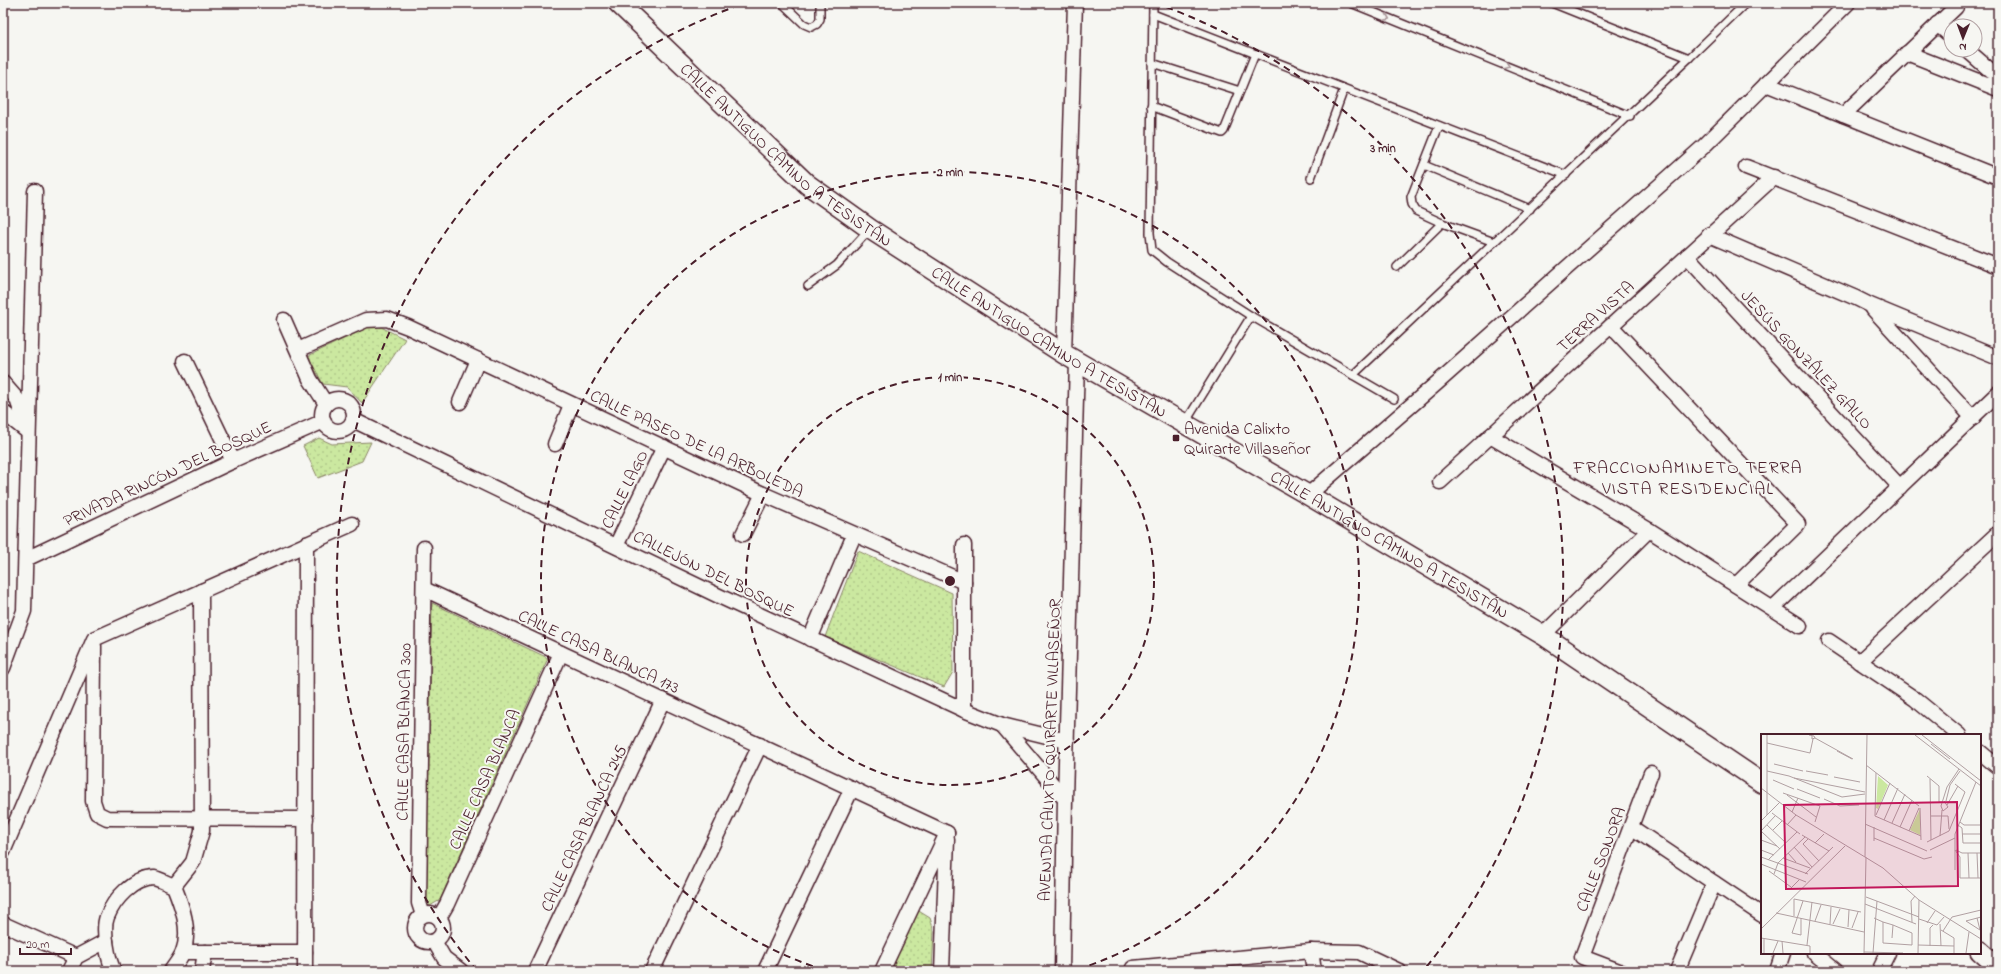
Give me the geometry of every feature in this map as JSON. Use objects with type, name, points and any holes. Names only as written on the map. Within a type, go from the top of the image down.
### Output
[{"type":"street","name":"CALLE ANTIGUO CAMINO A TESISTÁN","points":[[618,3],[807,184],[870,229],[1070,358],[1308,495],[1543,635],[1761,781]]},
{"type":"street","name":"AVENIDA CALIXTO QUIRARTE VILLASEÑOR","points":[[1062,971],[1064,799],[1067,741],[1075,3]]},
{"type":"street","points":[[1308,495],[1437,383],[1697,152],[1848,3]]},
{"type":"street","points":[[1843,115],[1956,7]]},
{"type":"street","points":[[1937,24],[1943,29]]},
{"type":"street","points":[[1907,53],[1998,89]]},
{"type":"street","points":[[1976,58],[1998,77]]},
{"type":"street","points":[[1766,84],[1998,177]]},
{"type":"street","points":[[1746,168],[1774,177],[1998,266]]},
{"type":"street","name":"TERRA VISTA","points":[[1440,482],[1774,177]]},
{"type":"street","points":[[3,668],[24,611],[35,191]]},
{"type":"street","points":[[1710,235],[1856,298],[1870,306],[1998,358]]},
{"type":"street","name":"JESÚS GONZÁLEZ GALLO","points":[[1687,256],[1900,487]]},
{"type":"street","points":[[1870,306],[1973,418]]},
{"type":"street","name":"CALLE PASEO DE LA ARBOLEDA","points":[[298,350],[366,320],[387,319],[408,327],[763,494],[964,582]]},
{"type":"street","points":[[284,320],[310,379],[326,404]]},
{"type":"street","points":[[1611,326],[1798,524],[1736,585]]},
{"type":"street","points":[[460,402],[478,360]]},
{"type":"street","points":[[185,361],[233,461]]},
{"type":"street","points":[[3,383],[17,398],[28,433]]},
{"type":"street","points":[[1773,608],[1998,394]]},
{"type":"street","points":[[337,399],[344,400],[352,408],[353,420],[350,425],[339,430],[333,430],[324,421],[323,409],[326,404],[337,399]]},
{"type":"street","points":[[555,444],[571,405]]},
{"type":"street","points":[[3,412],[28,433]]},
{"type":"street","name":"CALLEJÓN DEL BOSQUE","points":[[353,420],[810,639],[964,710],[1002,725],[1067,741]]},
{"type":"street","name":"PRIVADA RINCÓN DEL BOSQUE","points":[[26,559],[233,461],[324,421]]},
{"type":"street","points":[[1490,436],[1649,530],[1800,626]]},
{"type":"street","name":"CALLE LAGO","points":[[616,546],[664,447]]},
{"type":"street","points":[[743,534],[763,494]]},
{"type":"street","points":[[3,852],[94,639],[352,524]]},
{"type":"street","points":[[1543,635],[1649,530]]},
{"type":"street","points":[[810,639],[854,534]]},
{"type":"street","points":[[1859,662],[1995,541]]},
{"type":"street","points":[[305,971],[306,544]]},
{"type":"street","points":[[964,545],[964,710]]},
{"type":"street","name":"CALLE CASA BLANCA 300","points":[[423,915],[419,903],[424,548]]},
{"type":"street","name":"CALLE CASA BLANCA 173","points":[[424,589],[947,832]]},
{"type":"street","points":[[174,886],[193,862],[202,831],[201,591]]},
{"type":"street","points":[[94,639],[94,801],[97,813],[107,818],[306,819]]},
{"type":"street","points":[[1828,641],[1915,699],[1958,734]]},
{"type":"street","name":"CALLE CASA BLANCA","points":[[438,918],[450,897],[561,653]]},
{"type":"street","name":"CALLE CASA BLANCA 245","points":[[535,971],[663,700]]},
{"type":"street","points":[[1002,725],[1064,799]]},
{"type":"street","points":[[652,971],[760,746]]},
{"type":"street","points":[[1981,753],[1998,767]]},
{"type":"street","name":"CALLE SONORA","points":[[1619,971],[1582,957],[1651,773]]},
{"type":"street","points":[[765,971],[852,788]]},
{"type":"street","points":[[1631,827],[1761,914]]},
{"type":"street","points":[[882,971],[947,832]]},
{"type":"street","points":[[942,971],[947,832]]},
{"type":"street","points":[[114,971],[110,963],[106,941],[106,918],[115,903],[130,885],[154,878],[174,886],[183,909],[186,930],[183,952],[171,971]]},
{"type":"street","points":[[1677,971],[1714,883]]},
{"type":"street","points":[[428,914],[438,918],[443,928],[439,938],[434,941],[424,941],[416,933],[416,923],[423,915],[428,914]]},
{"type":"street","points":[[3,924],[76,957]]},
{"type":"street","points":[[69,971],[76,957],[106,941]]},
{"type":"street","points":[[434,941],[444,958],[461,971]]},
{"type":"street","points":[[1311,951],[1314,971]]},
{"type":"street","points":[[1133,968],[1311,951],[1359,952],[1399,971]]},
{"type":"street","points":[[183,952],[305,952]]},
{"type":"street","points":[[202,971],[205,952]]},
{"type":"street","points":[[1981,952],[1998,966]]},
{"type":"street","points":[[1777,971],[1784,954]]},
{"type":"street","points":[[1815,954],[1836,971]]},
{"type":"street","points":[[1879,971],[1888,954]]},
{"type":"lane","points":[[782,3],[804,24],[811,27],[817,24],[820,18],[820,3]]},
{"type":"lane","points":[[1153,3],[1150,233],[1152,250],[1166,262],[1251,316],[1394,399]]},
{"type":"lane","points":[[1351,3],[1630,116]]},
{"type":"lane","points":[[1552,3],[1689,58]]},
{"type":"lane","points":[[1353,375],[1630,116],[1746,3]]},
{"type":"lane","points":[[1153,14],[1566,175]]},
{"type":"lane","points":[[1151,106],[1222,133],[1224,132],[1255,54]]},
{"type":"lane","points":[[1152,63],[1240,91]]},
{"type":"lane","points":[[1311,178],[1344,89]]},
{"type":"lane","points":[[1439,126],[1411,197],[1412,204],[1416,211],[1442,223],[1494,242]]},
{"type":"lane","points":[[1424,165],[1530,209]]},
{"type":"lane","points":[[1397,267],[1442,223]]},
{"type":"lane","points":[[808,286],[837,264],[870,229]]},
{"type":"lane","points":[[1185,423],[1251,316]]},
{"type":"green space","points":[[375,324],[405,339],[362,403],[347,387],[323,384],[308,356]]},
{"type":"green space","points":[[319,438],[332,444],[371,442],[362,461],[318,478],[303,446]]},
{"type":"green space","points":[[858,551],[952,593],[953,672],[944,687],[825,637]]},
{"type":"green space","points":[[432,603],[548,658],[440,900],[430,906],[426,898]]},
{"type":"green space","points":[[917,910],[930,918],[934,931],[932,971],[890,971]]},
{"type":"place","name":"Avenida Calixto Quirarte Villaseñor","points":[[1176,438]]},
{"type":"district","name":"FRACCIONAMINETO TERRA VISTA RESIDENCIAL","points":[[1688,477]]}]
